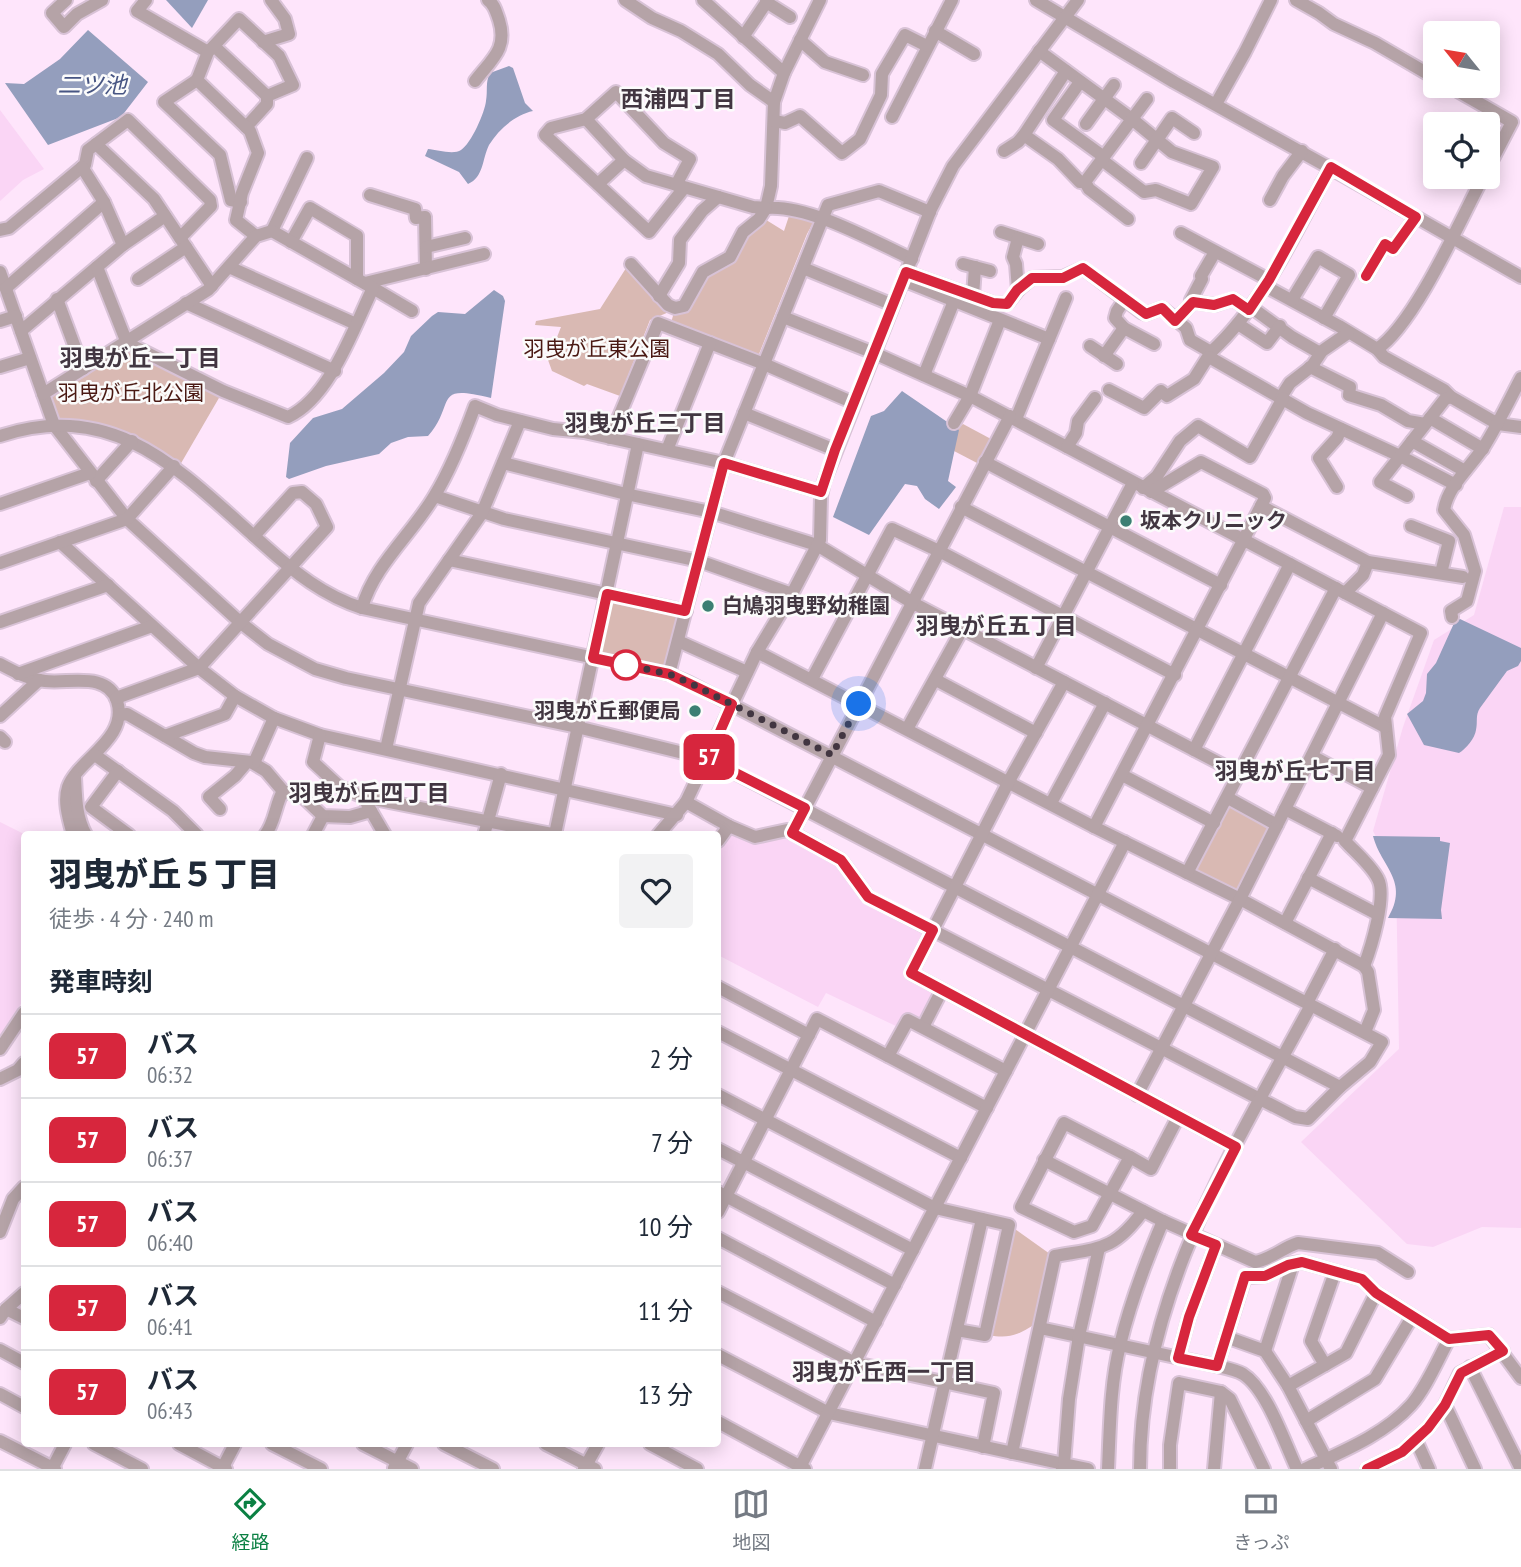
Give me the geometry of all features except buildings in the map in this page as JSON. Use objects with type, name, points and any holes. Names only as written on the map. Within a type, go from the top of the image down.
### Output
[{"type":"street","points":[[66,0],[52,13],[64,27],[77,14],[102,0]]},
{"type":"street","points":[[146,0],[137,11],[211,49],[267,96],[267,104],[246,127]]},
{"type":"street","points":[[475,80],[502,43],[503,34],[497,13],[488,0]]},
{"type":"street","points":[[625,0],[644,14],[681,31],[718,54],[750,85],[774,102]]},
{"type":"street","points":[[703,0],[784,73]]},
{"type":"street","points":[[631,264],[667,305],[675,308],[684,306],[704,272],[730,257],[743,232],[759,219],[766,208],[771,186],[774,102],[784,73],[820,0]]},
{"type":"street","points":[[892,117],[952,0]]},
{"type":"street","points":[[1036,0],[1521,276]]},
{"type":"street","points":[[662,831],[686,802],[757,652],[792,594],[817,545],[821,527],[821,492],[835,450],[930,212],[953,166],[1078,0]]},
{"type":"street","points":[[1216,104],[1271,0]]},
{"type":"street","points":[[1296,0],[1334,24],[1375,43],[1423,71]]},
{"type":"street","points":[[263,41],[289,34],[285,19],[273,1]]},
{"type":"street","points":[[743,37],[767,1],[790,17]]},
{"type":"street","points":[[241,202],[231,200],[220,155],[164,102],[197,80],[211,49],[239,19],[279,56],[293,85],[267,96]]},
{"type":"street","points":[[935,31],[974,54]]},
{"type":"street","points":[[774,121],[785,123],[800,116],[842,153],[860,139],[881,95],[882,75],[905,35],[927,46]]},
{"type":"street","points":[[800,40],[825,62],[863,75]]},
{"type":"street","points":[[1039,51],[1132,119],[1172,152],[1213,167],[1191,204],[1156,190],[1144,192],[1052,120],[1080,82]]},
{"type":"street","points":[[1004,151],[1024,135],[1066,71]]},
{"type":"street","points":[[197,80],[250,131],[258,153],[236,220],[256,236]]},
{"type":"street","points":[[1086,124],[1114,85]]},
{"type":"street","points":[[616,92],[664,144],[690,159],[680,187],[649,232],[598,184],[545,135],[551,128],[586,119],[616,92]]},
{"type":"street","points":[[1471,98],[1516,122],[1500,148]]},
{"type":"street","points":[[1085,182],[1147,99]]},
{"type":"street","points":[[1141,163],[1172,118],[1194,133]]},
{"type":"street","points":[[586,119],[624,160],[646,176],[766,208],[808,211],[912,259]]},
{"type":"street","points":[[0,230],[9,228],[85,165],[88,150],[128,120],[210,200],[211,206],[183,243],[138,279]]},
{"type":"street","points":[[1024,135],[1058,159],[1080,181],[1085,182],[1089,189],[1128,219]]},
{"type":"street","points":[[96,144],[154,200],[212,286]]},
{"type":"street","points":[[1270,200],[1301,151]]},
{"type":"street","points":[[43,394],[127,343],[212,286],[256,236],[272,231],[307,158]]},
{"type":"street","points":[[598,184],[624,160]]},
{"type":"street","points":[[82,167],[104,202],[123,245]]},
{"type":"street","points":[[1109,390],[1144,408],[1161,391],[1167,396],[1194,379],[1210,354],[1238,324],[1267,283],[1331,167]]},
{"type":"street","points":[[1377,349],[1387,343],[1402,323],[1477,189]]},
{"type":"street","points":[[669,674],[724,463],[828,205],[879,191],[930,212]]},
{"type":"street","points":[[370,195],[415,209],[416,218],[425,217],[426,269]]},
{"type":"street","points":[[659,296],[679,263],[680,240],[702,211],[718,197]]},
{"type":"street","points":[[6,288],[104,202]]},
{"type":"street","points":[[97,267],[127,343],[223,391],[288,417],[304,407],[335,371],[356,324],[365,283],[357,236],[310,208],[291,242]]},
{"type":"street","points":[[21,331],[123,245],[165,216]]},
{"type":"street","points":[[1366,276],[1385,244],[1393,249],[1416,217]]},
{"type":"street","points":[[272,231],[412,311]]},
{"type":"street","points":[[1001,232],[1038,244]]},
{"type":"street","points":[[1181,233],[1498,424],[1521,427]]},
{"type":"street","points":[[426,247],[465,238]]},
{"type":"street","points":[[1017,290],[1017,264],[1013,257],[1018,238]]},
{"type":"street","points":[[1175,321],[1193,302],[1191,300],[1201,276],[1215,252]]},
{"type":"street","points":[[365,283],[484,254]]},
{"type":"street","points":[[1292,300],[1318,257],[1349,275],[1324,318]]},
{"type":"street","points":[[973,296],[969,266],[990,271]]},
{"type":"street","points":[[229,267],[356,324]]},
{"type":"street","points":[[803,268],[893,305]]},
{"type":"street","points":[[905,276],[993,303],[1007,304],[1017,290],[1032,278],[1063,278],[1083,268],[1146,314],[1162,308],[1186,328],[1190,340],[1282,398],[1456,485]]},
{"type":"street","points":[[0,272],[54,425],[127,519],[241,623],[268,644],[315,669],[708,759],[1340,1087]]},
{"type":"street","points":[[905,276],[954,301],[1049,339]]},
{"type":"street","points":[[792,833],[961,507],[1013,418],[1066,298]]},
{"type":"street","points":[[57,299],[83,369]]},
{"type":"street","points":[[1125,299],[1116,311],[1115,318],[1124,328],[1154,344]]},
{"type":"street","points":[[1193,302],[1214,305],[1233,299],[1320,353]]},
{"type":"street","points":[[924,375],[954,301]]},
{"type":"street","points":[[186,303],[335,371]]},
{"type":"street","points":[[0,321],[16,316]]},
{"type":"street","points":[[783,317],[874,353],[970,396],[1420,633],[1385,717],[1389,755],[1345,841]]},
{"type":"street","points":[[954,424],[970,396],[1000,320]]},
{"type":"street","points":[[611,438],[658,323],[854,403]]},
{"type":"street","points":[[1238,324],[1267,343],[1280,326]]},
{"type":"street","points":[[1104,356],[1124,328]]},
{"type":"street","points":[[1036,668],[1110,527],[1142,488],[1157,476],[1180,442],[1198,426],[1250,457],[1290,383],[1310,367],[1320,353],[1348,333]]},
{"type":"street","points":[[667,450],[710,343]]},
{"type":"street","points":[[1090,345],[1117,364]]},
{"type":"street","points":[[0,367],[30,358]]},
{"type":"street","points":[[1310,367],[1350,387],[1349,395],[1381,405],[1408,421],[1427,421],[1483,449]]},
{"type":"street","points":[[1452,617],[1451,611],[1467,601],[1475,571],[1464,535],[1444,510],[1456,485],[1498,424],[1521,378]]},
{"type":"street","points":[[1407,496],[1380,482],[1445,399],[1451,397]]},
{"type":"street","points":[[1067,447],[1076,433],[1078,421],[1095,398]]},
{"type":"street","points":[[362,608],[368,589],[435,496],[458,450],[475,405],[520,421],[724,463],[821,492]]},
{"type":"street","points":[[744,413],[835,450]]},
{"type":"street","points":[[386,749],[419,603],[482,513],[520,421]]},
{"type":"street","points":[[0,436],[16,430],[54,425],[93,429],[132,441],[174,466],[289,568],[341,602],[669,674],[832,755],[1382,1042],[1370,1062],[1308,1119],[1295,1117],[868,897],[841,860],[787,830],[755,837],[686,802]]},
{"type":"street","points":[[1337,486],[1319,458],[1337,438],[1341,429]]},
{"type":"street","points":[[0,504],[93,477],[132,441]]},
{"type":"street","points":[[1412,441],[1465,471]]},
{"type":"street","points":[[557,831],[638,444]]},
{"type":"street","points":[[985,462],[1221,585]]},
{"type":"street","points":[[1094,827],[1265,498],[1263,494],[1201,462],[1142,488]]},
{"type":"street","points":[[503,464],[711,512],[817,545],[913,603],[1240,774]]},
{"type":"street","points":[[0,563],[127,519],[174,466]]},
{"type":"street","points":[[116,698],[199,668],[327,527],[316,504],[302,492],[293,493],[254,536]]},
{"type":"street","points":[[435,496],[482,513],[699,561],[792,594]]},
{"type":"street","points":[[1261,506],[1368,562],[1463,577]]},
{"type":"street","points":[[961,507],[1385,727]]},
{"type":"street","points":[[1411,526],[1448,541],[1441,573]]},
{"type":"street","points":[[812,679],[892,528],[1175,675]]},
{"type":"street","points":[[60,542],[199,668],[235,696],[274,718],[320,735],[677,815]]},
{"type":"street","points":[[449,560],[685,611]]},
{"type":"street","points":[[1187,873],[1290,677],[1341,590],[1363,575],[1368,562]]},
{"type":"street","points":[[1194,750],[1290,564]]},
{"type":"street","points":[[0,622],[107,585]]},
{"type":"street","points":[[1137,1095],[1240,899],[1382,612]]},
{"type":"street","points":[[18,674],[152,626]]},
{"type":"street","points":[[907,729],[963,628]]},
{"type":"street","points":[[678,641],[747,672]]},
{"type":"street","points":[[757,652],[1094,827],[1240,899],[1364,966],[1368,972],[1374,1010],[1365,1032]]},
{"type":"street","points":[[0,664],[18,674],[39,680],[102,683],[116,698],[119,715],[113,731],[68,786],[66,799],[72,831]]},
{"type":"street","points":[[0,716],[39,680]]},
{"type":"street","points":[[936,680],[1036,733]]},
{"type":"street","points":[[1064,682],[1009,781],[911,973],[1236,1147]]},
{"type":"street","points":[[165,736],[225,714],[235,696]]},
{"type":"street","points":[[1051,803],[1105,703]]},
{"type":"street","points":[[119,715],[127,714],[194,753],[250,763],[266,771],[283,791],[303,797],[323,816],[350,817],[371,811]]},
{"type":"street","points":[[220,809],[209,797],[250,763],[274,718]]},
{"type":"street","points":[[320,735],[313,762],[340,787],[363,797],[486,828],[521,831]]},
{"type":"street","points":[[95,755],[173,811],[192,831]]},
{"type":"street","points":[[1312,756],[1372,788]]},
{"type":"street","points":[[118,771],[92,807],[122,831]]},
{"type":"street","points":[[486,828],[501,774]]},
{"type":"street","points":[[1122,775],[1214,823]]},
{"type":"street","points":[[75,776],[76,805],[84,831]]},
{"type":"street","points":[[268,831],[276,803],[283,791]]},
{"type":"street","points":[[363,797],[383,831]]},
{"type":"street","points":[[1228,798],[1277,825]]},
{"type":"street","points":[[1285,809],[1345,841],[1379,880],[1380,894],[1372,945],[1364,966]]},
{"type":"street","points":[[315,831],[323,816]]},
{"type":"street","points":[[721,837],[729,826]]},
{"type":"street","points":[[1285,923],[1332,833]]},
{"type":"street","points":[[721,1424],[801,1468],[1125,842]]},
{"type":"street","points":[[1308,878],[1377,914]]},
{"type":"street","points":[[1140,1469],[1145,1397],[1153,1353],[1172,1283],[1191,1235],[1283,1057],[1335,949]]},
{"type":"street","points":[[721,989],[809,1035]]},
{"type":"street","points":[[923,1027],[942,990]]},
{"type":"street","points":[[0,1049],[21,1018]]},
{"type":"street","points":[[895,1285],[722,1194],[743,1162],[817,1019],[987,1108]]},
{"type":"street","points":[[888,1056],[908,1020],[1006,1071]]},
{"type":"street","points":[[721,1033],[961,1158]]},
{"type":"street","points":[[0,1079],[21,1066]]},
{"type":"street","points":[[721,1097],[935,1208],[1009,1225],[985,1335],[957,1331]]},
{"type":"street","points":[[1130,1157],[1092,1226],[1074,1233],[1021,1207],[1064,1123],[1130,1157],[1151,1169],[1178,1117]]},
{"type":"street","points":[[721,1151],[913,1250]]},
{"type":"street","points":[[1044,1160],[1163,1222],[1255,1262],[1267,1260],[1288,1246],[1298,1243],[1378,1253],[1408,1272]]},
{"type":"street","points":[[0,1232],[13,1199],[21,1190]]},
{"type":"street","points":[[1012,1453],[1055,1256],[1110,1246],[1133,1225],[1143,1211]]},
{"type":"street","points":[[925,1469],[982,1219]]},
{"type":"street","points":[[1108,1469],[1120,1345],[1149,1254],[1163,1222]]},
{"type":"street","points":[[721,1240],[876,1322]]},
{"type":"street","points":[[1178,1358],[1189,1317],[1216,1245]]},
{"type":"street","points":[[1063,1466],[1069,1399],[1079,1336],[1099,1248]]},
{"type":"street","points":[[1217,1366],[1245,1276],[1265,1276],[1302,1262],[1362,1279],[1376,1293],[1449,1339],[1489,1335],[1521,1378]]},
{"type":"street","points":[[1265,1351],[1293,1264]]},
{"type":"street","points":[[1325,1365],[1311,1340],[1335,1272]]},
{"type":"street","points":[[1288,1386],[1346,1353],[1376,1293]]},
{"type":"street","points":[[721,1294],[855,1363],[994,1393],[983,1447]]},
{"type":"street","points":[[3,1314],[21,1296]]},
{"type":"street","points":[[3,1314],[21,1317]]},
{"type":"street","points":[[1306,1420],[1375,1379],[1412,1317]]},
{"type":"street","points":[[1040,1328],[1234,1370],[1251,1380],[1266,1404],[1297,1469]]},
{"type":"street","points":[[1226,1337],[1265,1351],[1288,1386],[1328,1464]]},
{"type":"street","points":[[1305,1469],[1328,1464],[1396,1419],[1413,1403],[1449,1339]]},
{"type":"street","points":[[0,1350],[21,1361]]},
{"type":"street","points":[[1367,1469],[1402,1452],[1416,1440],[1445,1405],[1461,1373],[1503,1351]]},
{"type":"street","points":[[721,1357],[829,1412],[1063,1466],[1088,1469]]},
{"type":"street","points":[[1470,1367],[1521,1469]]},
{"type":"street","points":[[1170,1469],[1170,1445],[1179,1383],[1221,1392],[1230,1399],[1264,1469]]},
{"type":"street","points":[[1214,1469],[1221,1392]]},
{"type":"street","points":[[0,1394],[21,1405]]},
{"type":"street","points":[[1445,1405],[1475,1469]]},
{"type":"street","points":[[1416,1440],[1430,1469]]},
{"type":"street","points":[[0,1441],[53,1469],[64,1447]]},
{"type":"street","points":[[100,1447],[142,1469]]},
{"type":"street","points":[[200,1449],[223,1468],[234,1447]]},
{"type":"street","points":[[278,1447],[321,1469]]},
{"type":"street","points":[[368,1447],[396,1465],[412,1469]]},
{"type":"street","points":[[396,1465],[405,1447]]},
{"type":"street","points":[[450,1447],[493,1469]]},
{"type":"street","points":[[551,1447],[589,1468],[597,1447]]},
{"type":"street","points":[[656,1447],[697,1469]]},
{"type":"shaded area","points":[[0,110],[44,169],[23,180],[0,201]]},
{"type":"shaded area","points":[[1504,507],[1521,507],[1521,1228],[1482,1227],[1433,1247],[1407,1244],[1301,1142],[1399,1049],[1396,876],[1373,831],[1403,727],[1434,640],[1474,615]]},
{"type":"shaded area","points":[[0,822],[21,832],[21,1004],[0,1037]]},
{"type":"shaded area","points":[[732,832],[751,842],[786,837],[840,862],[864,899],[927,932],[905,975],[936,992],[920,1021],[905,1013],[898,1027],[826,993],[818,1007],[721,957],[721,845]]},
{"type":"green space","points":[[790,213],[814,221],[757,359],[671,323],[674,312],[744,234],[763,218],[784,231]]},
{"type":"green space","name":"羽曳が丘東公園","points":[[628,265],[669,312],[650,320],[620,396],[587,384],[584,386],[552,371],[548,360],[561,327],[535,325],[536,321],[600,309]]},
{"type":"green space","name":"羽曳が丘北公園","points":[[127,347],[223,391],[180,465],[148,444],[55,422],[46,395]]},
{"type":"green space","points":[[963,424],[991,439],[979,464],[954,451],[957,429]]},
{"type":"green space","points":[[609,598],[681,613],[667,670],[597,655]]},
{"type":"green space","points":[[1228,800],[1275,825],[1238,898],[1187,873]]},
{"type":"green space","points":[[1012,1227],[1050,1254],[1036,1323],[1014,1335],[989,1335]]},
{"type":"water","points":[[166,0],[208,0],[192,28]]},
{"type":"water","name":"二ツ池","points":[[88,30],[148,82],[121,117],[48,145],[5,83],[24,84],[60,59]]},
{"type":"water","points":[[509,66],[513,68],[525,103],[533,111],[514,119],[498,134],[489,145],[477,177],[468,184],[459,172],[425,156],[428,149],[454,152],[465,147],[483,112],[490,73]]},
{"type":"water","points":[[494,290],[503,296],[505,301],[491,398],[460,393],[452,395],[428,436],[408,437],[391,443],[379,454],[326,466],[289,479],[286,477],[290,443],[313,418],[342,409],[384,373],[404,352],[411,336],[432,316],[438,312],[465,314]]},
{"type":"water","points":[[902,391],[959,430],[948,481],[956,487],[939,509],[925,499],[917,486],[905,484],[869,535],[833,517],[871,416],[884,411]]},
{"type":"water","points":[[1460,619],[1521,648],[1521,661],[1518,666],[1507,671],[1480,708],[1474,736],[1459,753],[1424,745],[1407,714],[1423,701],[1427,674],[1436,663],[1455,621]]},
{"type":"water","points":[[1373,836],[1440,837],[1440,841],[1450,843],[1442,919],[1388,918],[1394,905],[1395,884]]},
{"type":"bus line","name":"57","points":[[1366,276],[1385,244],[1393,249],[1416,217],[1331,167],[1269,280],[1249,310],[1233,299],[1214,305],[1193,302],[1175,321],[1162,308],[1146,314],[1083,268],[1063,278],[1032,278],[1017,290],[1007,304],[993,303],[906,272],[821,492],[724,463],[685,611],[607,594],[593,658],[669,674],[732,704],[708,759],[805,808],[792,833],[841,860],[868,897],[933,930],[911,973],[1236,1147],[1191,1235],[1216,1245],[1189,1317],[1178,1358],[1217,1366],[1245,1276],[1265,1276],[1288,1265],[1302,1262],[1362,1279],[1376,1293],[1449,1339],[1489,1335],[1503,1351],[1461,1373],[1445,1405],[1428,1428],[1402,1452],[1367,1469]]},
{"type":"place","name":"坂本クリニック","points":[[1126,521]]},
{"type":"place","name":"白鳩羽曳野幼稚園","points":[[708,606]]},
{"type":"place","name":"羽曳が丘郵便局","points":[[695,711]]},
{"type":"district","name":"西浦四丁目","points":[[678,99]]},
{"type":"district","name":"羽曳が丘一丁目","points":[[140,358]]},
{"type":"district","name":"羽曳が丘三丁目","points":[[645,423]]},
{"type":"district","name":"羽曳が丘五丁目","points":[[996,626]]},
{"type":"district","name":"羽曳が丘七丁目","points":[[1295,771]]},
{"type":"district","name":"羽曳が丘四丁目","points":[[369,793]]},
{"type":"district","name":"羽曳が丘西一丁目","points":[[884,1372]]},
{"type":"route","points":[[626,665],[618,663],[669,674],[688,682],[832,755],[859,704]]}]
